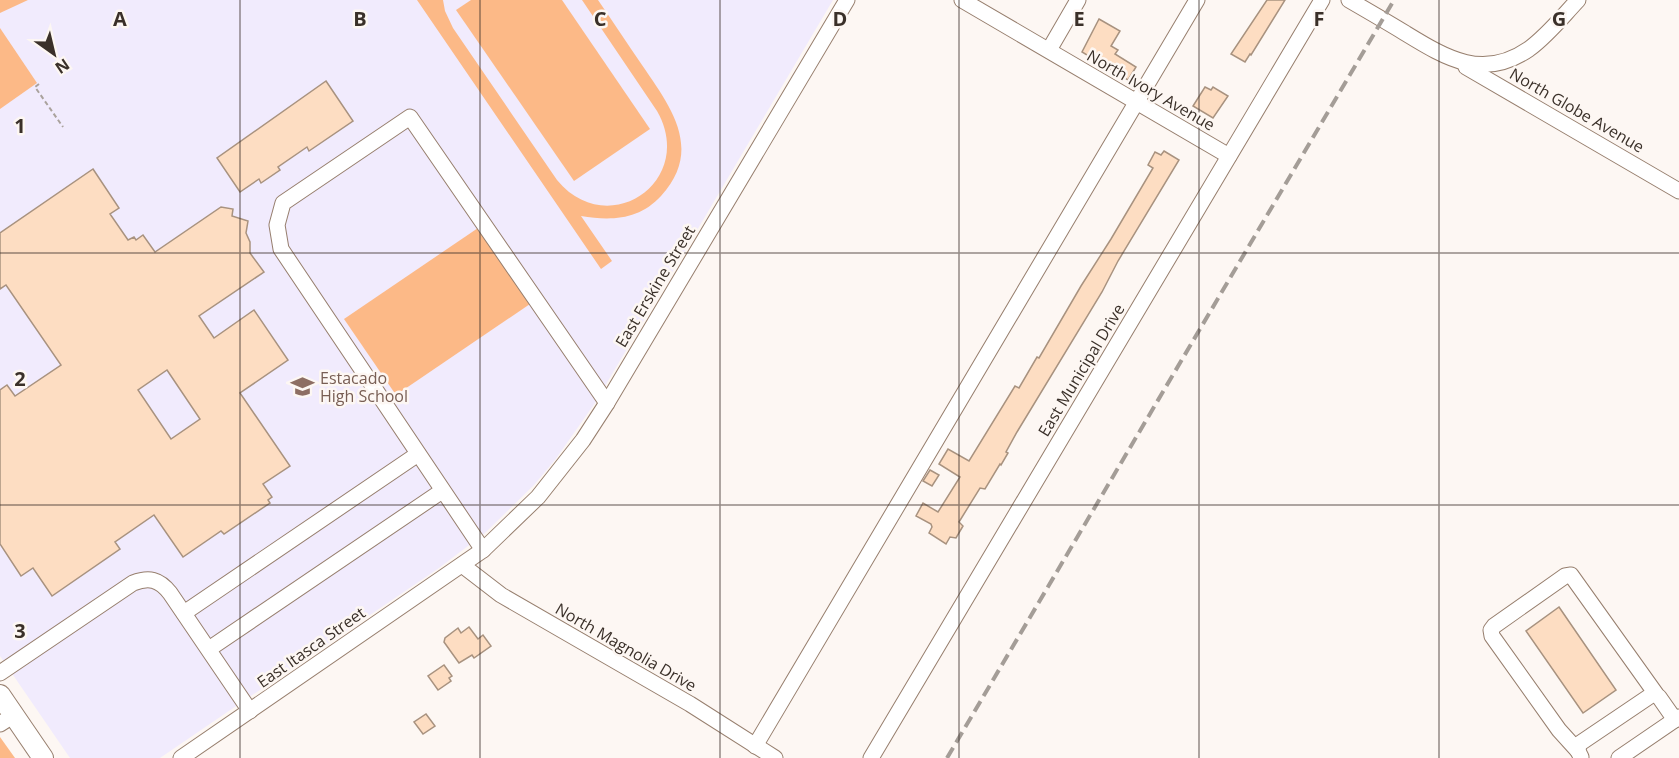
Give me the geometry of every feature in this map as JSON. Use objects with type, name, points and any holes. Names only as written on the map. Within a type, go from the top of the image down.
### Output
[{"type":"main road","points":[[0,695],[7,720],[43,758]]},
{"type":"street","name":"East Erskine Street","points":[[462,565],[483,550],[538,497],[583,440],[847,0]]},
{"type":"street","name":"North Ivory Avenue","points":[[963,0],[1229,156]]},
{"type":"street","points":[[1048,50],[1078,0]]},
{"type":"street","points":[[755,746],[1197,0]]},
{"type":"street","name":"East Municipal Drive","points":[[871,758],[1322,0]]},
{"type":"street","points":[[1349,0],[1435,51],[1474,65],[1485,65],[1516,57],[1543,37],[1578,0]]},
{"type":"street","name":"North Globe Avenue","points":[[1456,60],[1679,191]]},
{"type":"street","points":[[483,550],[283,253],[277,225],[283,203],[410,117],[607,403]]},
{"type":"street","points":[[184,613],[418,454]]},
{"type":"street","points":[[208,649],[442,491]]},
{"type":"street","name":"North Magnolia Drive","points":[[462,565],[501,595],[690,704],[775,758]]},
{"type":"street","name":"East Itasca Street","points":[[181,758],[462,565]]},
{"type":"street","points":[[1580,755],[1559,730],[1492,636],[1491,630],[1565,576],[1571,575],[1656,694],[1677,718],[1619,758]]},
{"type":"street","points":[[0,674],[133,583],[153,579],[166,587],[250,711]]},
{"type":"street","points":[[1580,755],[1580,744],[1656,694]]},
{"type":"path","points":[[39,84],[35,87],[63,127]]},
{"type":"shaded area","name":"Estacado High School","points":[[0,0],[833,0],[595,403],[555,460],[534,485],[485,533],[439,568],[160,758],[70,758],[0,656]]},
{"type":"shaded area","points":[[0,0],[28,0],[0,13]]},
{"type":"shaded area","points":[[417,0],[443,0],[445,11],[453,28],[557,180],[578,198],[600,205],[622,204],[641,195],[656,180],[665,160],[666,137],[657,111],[582,0],[598,0],[663,96],[678,128],[681,145],[680,161],[674,179],[652,204],[624,217],[581,216],[612,261],[601,269]]},
{"type":"shaded area","points":[[471,0],[562,0],[650,129],[574,181],[456,10]]},
{"type":"shaded area","points":[[0,28],[37,83],[0,109]]},
{"type":"shaded area","points":[[478,228],[530,304],[396,395],[344,319]]},
{"type":"shaded area","points":[[0,737],[15,758],[0,758]]},
{"type":"building","points":[[1267,0],[1285,0],[1245,62],[1231,54]]},
{"type":"building","points":[[1099,19],[1120,31],[1111,46],[1118,50],[1115,54],[1136,67],[1128,80],[1082,52]]},
{"type":"building","points":[[326,81],[353,121],[309,151],[307,147],[278,167],[280,170],[261,183],[259,179],[240,192],[217,158]]},
{"type":"building","points":[[1205,87],[1211,90],[1213,87],[1228,96],[1213,118],[1193,106]]},
{"type":"building","points":[[1164,151],[1179,160],[1017,432],[1001,465],[985,489],[980,488],[959,522],[963,526],[956,538],[950,537],[946,544],[929,533],[931,524],[916,516],[923,503],[938,512],[960,477],[939,464],[948,449],[969,461],[1015,386],[1019,388],[1037,357],[1039,358],[1111,239],[1153,168],[1148,165],[1155,152],[1161,155]]},
{"type":"building","name":"Estacado High School","points":[[93,169],[119,208],[110,214],[128,240],[134,237],[136,240],[143,235],[155,252],[221,207],[233,209],[232,216],[248,221],[246,233],[250,242],[250,253],[264,272],[199,316],[214,338],[254,310],[288,360],[240,393],[290,466],[263,484],[272,497],[268,500],[270,503],[224,534],[221,531],[183,557],[154,515],[115,542],[120,549],[52,596],[33,568],[21,576],[0,544],[0,390],[7,385],[15,396],[61,365],[6,285],[0,289],[0,233]],"holes":[[[167,370],[200,419],[171,439],[138,390]]]},
{"type":"building","points":[[930,470],[939,475],[932,486],[923,481]]},
{"type":"building","points":[[1559,607],[1616,690],[1583,713],[1526,631]]},
{"type":"building","points":[[469,627],[478,639],[483,635],[491,646],[474,658],[472,655],[459,663],[444,642],[445,638],[458,628],[461,633]]},
{"type":"building","points":[[444,665],[452,676],[449,678],[451,681],[438,690],[428,676]]},
{"type":"building","points":[[426,714],[435,726],[423,734],[414,722]]},
{"type":"railway","points":[[947,758],[1394,0]]},
{"type":"place","name":"Estacado High School","points":[[302,387]]}]
